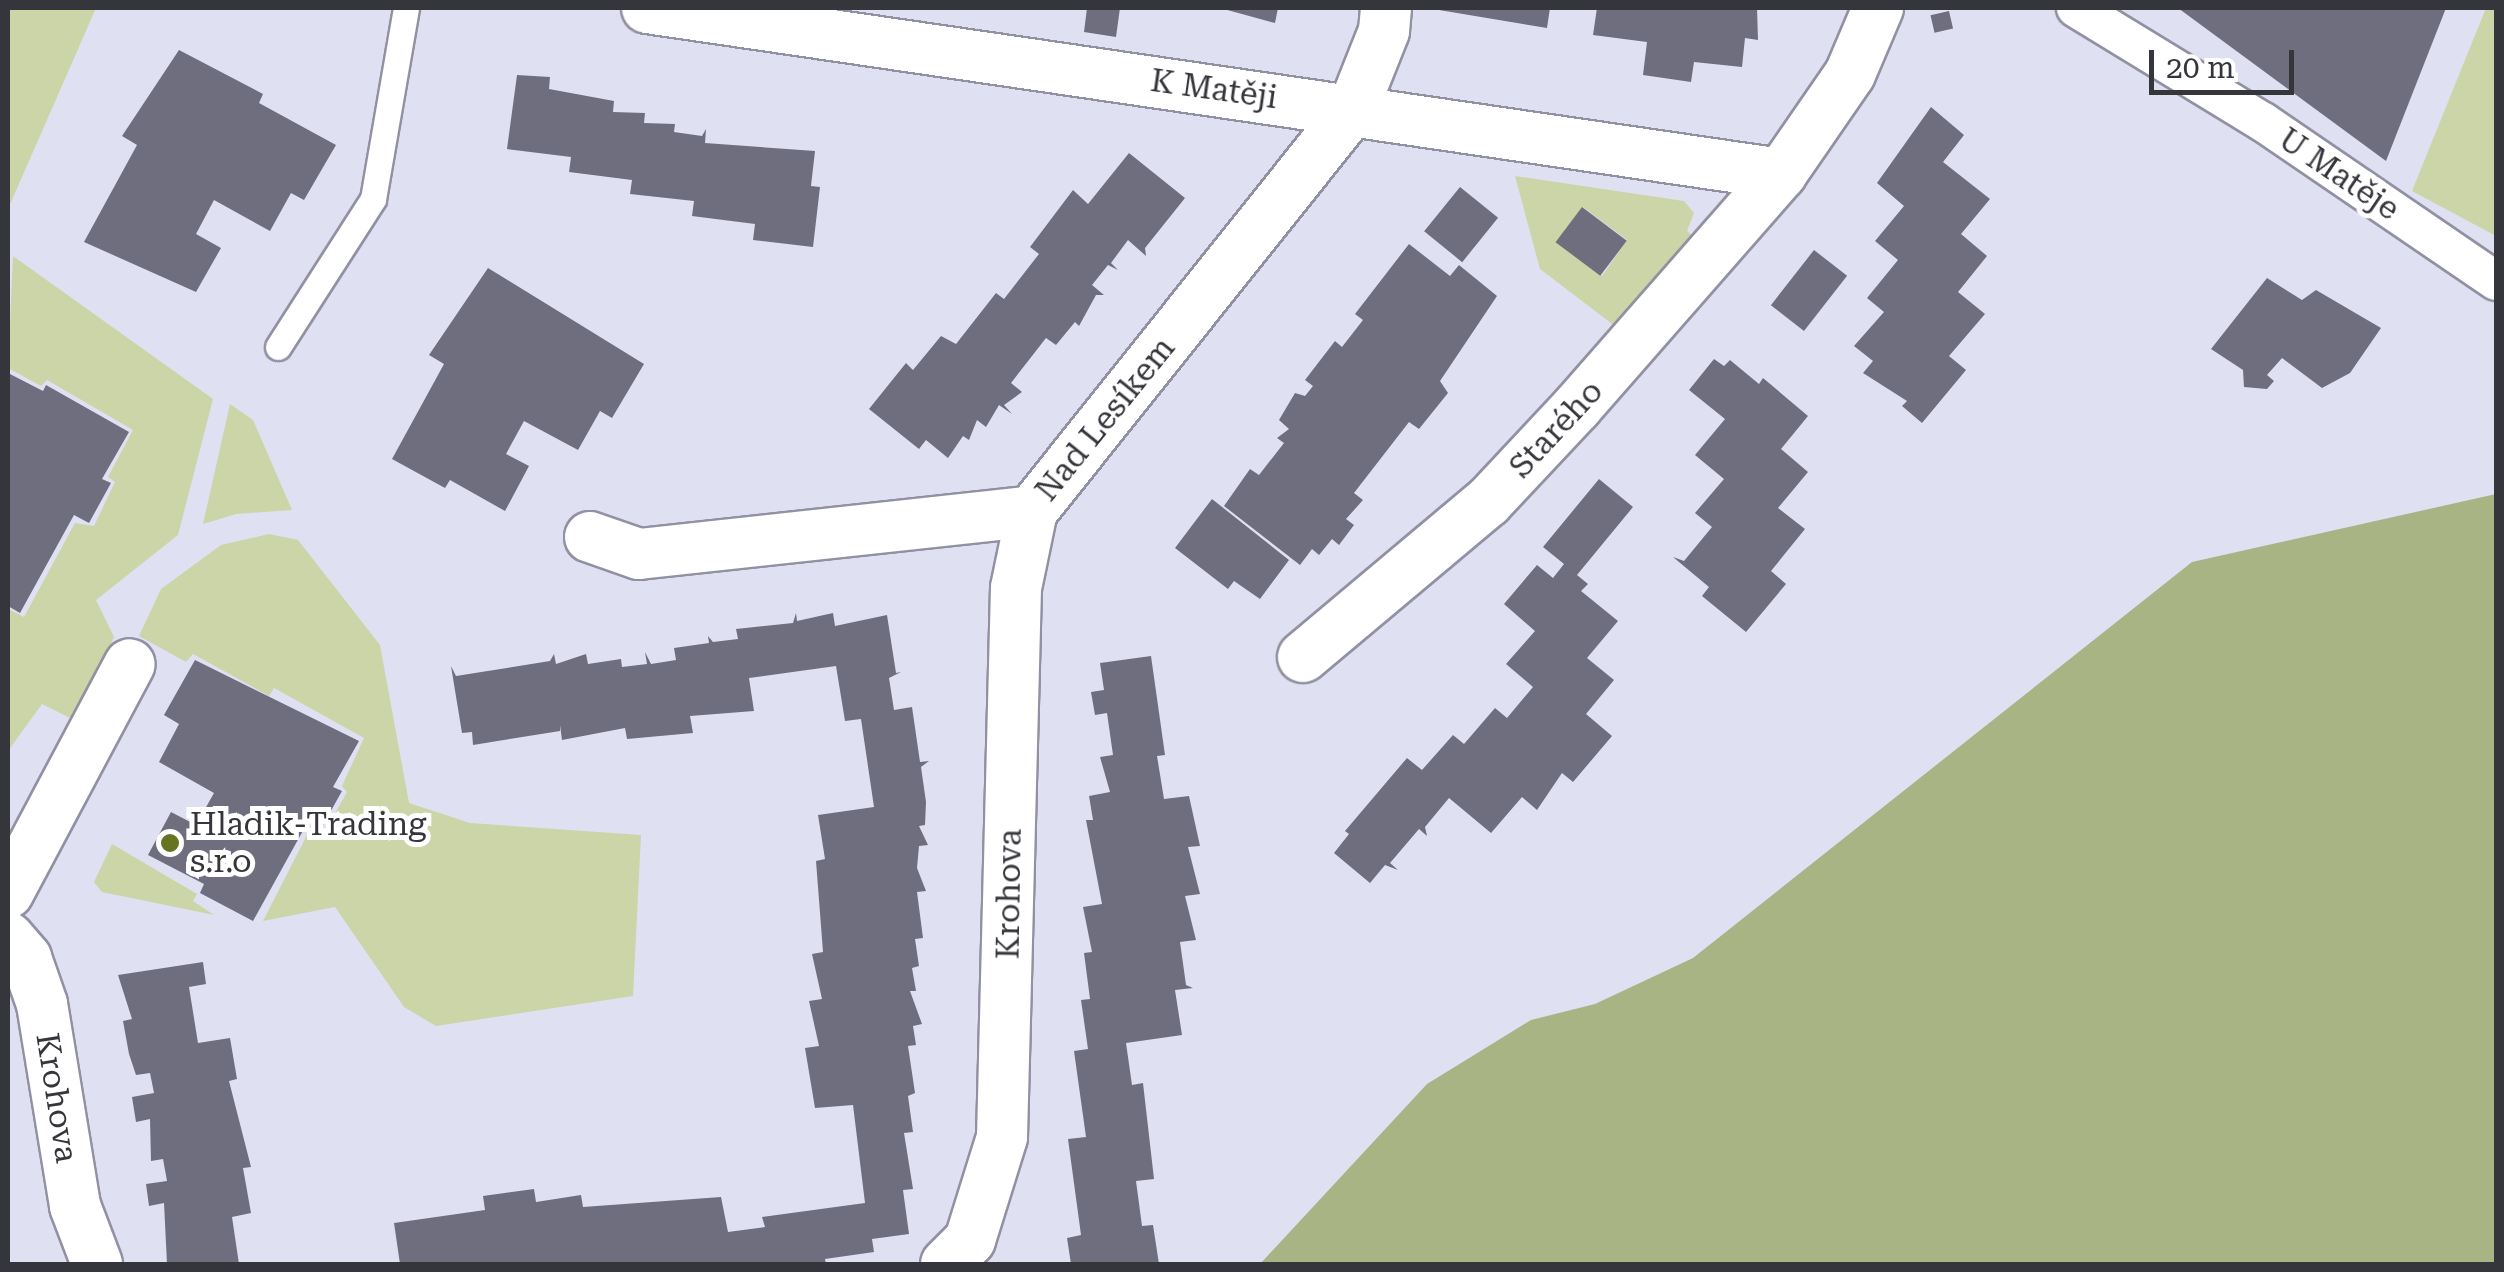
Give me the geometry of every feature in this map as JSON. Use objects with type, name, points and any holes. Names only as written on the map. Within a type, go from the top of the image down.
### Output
[{"type":"street","name":"K Matěji","points":[[647,8],[1781,174]]},
{"type":"street","name":"Nad Lesíkem","points":[[590,536],[639,554],[1032,511],[1353,109],[1384,31],[1386,8]]},
{"type":"street","points":[[1781,174],[1850,74],[1878,8]]},
{"type":"street","name":"U Matěje","points":[[2076,8],[2263,122],[2496,281]]},
{"type":"street","name":"Starého","points":[[1303,657],[1488,502],[1781,174]]},
{"type":"street","name":"Krohova","points":[[946,1264],[970,1240],[1002,1137],[1016,588],[1032,511]]},
{"type":"street","points":[[8,893],[130,664]]},
{"type":"street","name":"Krohova","points":[[8,937],[26,958],[42,1004],[75,1206],[98,1264]]},
{"type":"lane","points":[[278,348],[374,199],[406,8]]},
{"type":"green space","points":[[8,8],[96,8],[8,209]]},
{"type":"green space","points":[[2486,8],[2496,8],[2496,236],[2412,191]]},
{"type":"green space","points":[[1515,176],[1684,201],[1694,213],[1687,231],[1697,239],[1620,330],[1540,269]],"holes":[[[1583,207],[1627,240],[1602,276],[1556,242]]]},
{"type":"green space","points":[[13,256],[213,399],[178,535],[96,600],[114,637],[74,720],[42,704],[8,751],[8,609],[24,617],[75,523],[94,526],[115,482],[108,477],[133,430],[47,380],[41,386],[8,368]]},
{"type":"green space","points":[[230,404],[253,420],[292,510],[236,514],[203,524]]},
{"type":"green space","points":[[2496,494],[2496,1264],[1260,1264],[1427,1084],[1531,1020],[1595,1004],[1693,958],[2192,562]]},
{"type":"green space","points":[[269,534],[298,540],[380,645],[409,803],[470,823],[641,835],[633,996],[436,1026],[404,1007],[335,907],[263,921],[307,835],[322,837],[347,792],[342,786],[364,738],[274,688],[269,696],[193,654],[186,662],[139,636],[161,589],[221,545]]},
{"type":"green space","points":[[112,844],[197,894],[193,901],[214,915],[102,892],[94,882]]},
{"type":"building","points":[[1087,8],[1120,8],[1116,37],[1084,32]]},
{"type":"building","points":[[1220,8],[1278,8],[1275,23]]},
{"type":"building","points":[[1427,8],[1550,8],[1547,28]]},
{"type":"building","points":[[1597,8],[1757,8],[1758,40],[1745,38],[1742,67],[1694,62],[1691,82],[1643,75],[1647,42],[1593,35]]},
{"type":"building","points":[[2178,8],[2446,8],[2386,161]]},
{"type":"building","points":[[1949,11],[1953,29],[1935,33],[1930,15]]},
{"type":"building","points":[[179,50],[263,94],[259,103],[336,145],[304,200],[291,193],[270,231],[214,200],[196,234],[221,248],[196,292],[84,242],[137,145],[122,136]]},
{"type":"building","points":[[517,75],[550,77],[549,89],[614,101],[613,112],[645,113],[644,123],[675,124],[674,132],[702,136],[706,129],[705,143],[815,151],[811,186],[820,187],[813,247],[753,240],[755,224],[692,216],[694,201],[630,194],[632,180],[569,172],[571,157],[507,149]]},
{"type":"building","points":[[1931,107],[1964,135],[1943,162],[1990,199],[1961,234],[1987,256],[1958,292],[1985,314],[1949,356],[1966,370],[1922,423],[1902,406],[1907,401],[1863,373],[1873,361],[1854,346],[1884,312],[1867,298],[1898,260],[1875,241],[1904,206],[1877,183]]},
{"type":"building","points":[[1129,153],[1185,198],[1145,248],[1146,256],[1128,240],[1111,263],[1118,270],[1108,265],[1092,285],[1104,295],[1096,295],[1079,326],[1075,322],[1056,345],[1046,338],[1011,383],[1022,392],[1004,405],[1012,414],[999,405],[986,427],[977,420],[969,440],[963,436],[948,458],[926,440],[919,449],[869,409],[906,363],[913,370],[941,336],[956,344],[996,293],[1004,299],[1039,254],[1030,247],[1073,190],[1088,204]]},
{"type":"building","points":[[1460,187],[1498,218],[1462,262],[1424,231]]},
{"type":"building","points":[[1582,207],[1627,241],[1600,276],[1556,242]]},
{"type":"building","points":[[1409,244],[1450,276],[1459,265],[1497,296],[1440,381],[1448,393],[1419,429],[1409,422],[1354,493],[1363,500],[1346,519],[1354,525],[1339,545],[1332,539],[1319,555],[1312,549],[1300,565],[1224,506],[1250,469],[1259,475],[1284,443],[1277,438],[1289,429],[1279,420],[1295,393],[1305,396],[1313,386],[1305,380],[1335,341],[1342,347],[1363,320],[1355,314]]},
{"type":"building","points":[[1814,250],[1847,276],[1804,331],[1771,305]]},
{"type":"building","points":[[488,268],[644,364],[612,418],[600,411],[578,450],[524,421],[506,454],[529,466],[505,511],[450,480],[445,488],[392,459],[444,364],[429,355]]},
{"type":"building","points":[[2267,278],[2302,300],[2316,290],[2381,328],[2350,373],[2322,388],[2282,358],[2267,375],[2274,381],[2267,389],[2244,387],[2243,370],[2211,349]]},
{"type":"building","points":[[1714,359],[1724,366],[1730,360],[1759,384],[1763,378],[1808,416],[1781,449],[1808,472],[1778,508],[1805,529],[1771,571],[1786,584],[1746,632],[1702,596],[1709,587],[1673,557],[1684,561],[1712,527],[1695,513],[1724,479],[1695,455],[1725,419],[1689,390]]},
{"type":"building","points":[[8,373],[43,391],[46,385],[129,432],[102,479],[111,483],[89,523],[74,515],[20,613],[8,606]]},
{"type":"building","points":[[1599,479],[1633,507],[1577,575],[1588,584],[1581,591],[1618,621],[1587,658],[1614,680],[1586,714],[1612,736],[1573,782],[1562,773],[1537,810],[1522,797],[1491,833],[1449,798],[1425,827],[1427,836],[1419,829],[1390,863],[1398,870],[1385,865],[1370,883],[1334,853],[1349,834],[1345,831],[1407,758],[1422,770],[1453,735],[1464,744],[1495,708],[1507,718],[1533,687],[1506,664],[1535,631],[1504,604],[1537,565],[1553,578],[1564,564],[1543,547]]},
{"type":"building","points":[[1212,499],[1289,560],[1260,599],[1234,581],[1228,589],[1175,548]]},
{"type":"building","points":[[796,613],[797,621],[833,613],[835,626],[887,615],[896,673],[901,672],[889,678],[894,710],[912,707],[920,762],[929,761],[921,767],[926,802],[925,825],[919,826],[928,845],[919,846],[917,868],[926,891],[917,892],[923,938],[915,939],[919,966],[912,968],[916,991],[910,991],[922,1024],[913,1026],[916,1045],[908,1046],[915,1093],[908,1096],[913,1132],[904,1133],[913,1189],[903,1190],[909,1234],[872,1239],[874,1252],[825,1259],[826,1264],[400,1264],[394,1223],[485,1210],[483,1196],[534,1189],[536,1202],[581,1195],[583,1207],[721,1197],[728,1232],[765,1227],[762,1217],[865,1203],[853,1105],[815,1108],[805,1048],[819,1046],[809,1001],[822,999],[812,954],[823,952],[816,861],[825,859],[818,815],[874,807],[861,719],[845,721],[836,666],[749,678],[754,711],[690,716],[693,733],[627,739],[625,728],[562,740],[560,725],[560,731],[473,745],[472,732],[462,733],[451,666],[456,676],[550,661],[554,654],[556,664],[586,654],[588,664],[621,659],[622,667],[647,664],[645,652],[651,664],[676,660],[674,648],[709,643],[708,636],[713,642],[738,639],[736,629],[793,623]]},
{"type":"building","points":[[1151,656],[1165,755],[1157,756],[1164,799],[1189,796],[1200,846],[1188,847],[1200,894],[1185,896],[1196,940],[1180,942],[1186,985],[1193,988],[1175,990],[1182,1035],[1126,1043],[1132,1085],[1143,1083],[1154,1179],[1136,1181],[1142,1226],[1153,1225],[1159,1264],[1071,1264],[1067,1238],[1081,1235],[1068,1139],[1086,1137],[1074,1051],[1088,1049],[1081,1000],[1090,999],[1084,953],[1092,952],[1083,907],[1102,904],[1086,820],[1093,820],[1089,796],[1110,792],[1100,757],[1113,755],[1107,713],[1095,715],[1091,692],[1104,690],[1100,663]]},
{"type":"building","points":[[195,660],[359,741],[333,787],[342,791],[318,834],[305,827],[253,921],[200,893],[204,884],[148,855],[171,812],[196,825],[214,793],[159,762],[179,724],[164,715]]},
{"type":"building","points":[[203,962],[206,984],[189,987],[198,1043],[230,1038],[237,1079],[229,1081],[251,1167],[243,1168],[251,1213],[232,1217],[239,1264],[167,1264],[164,1203],[149,1206],[146,1184],[167,1181],[163,1159],[151,1161],[150,1119],[136,1122],[132,1097],[154,1093],[150,1073],[136,1075],[129,1054],[123,1021],[132,1019],[118,975]]},
{"type":"place","name":"Hladik-Trading s.r.o","points":[[170,843]]}]
